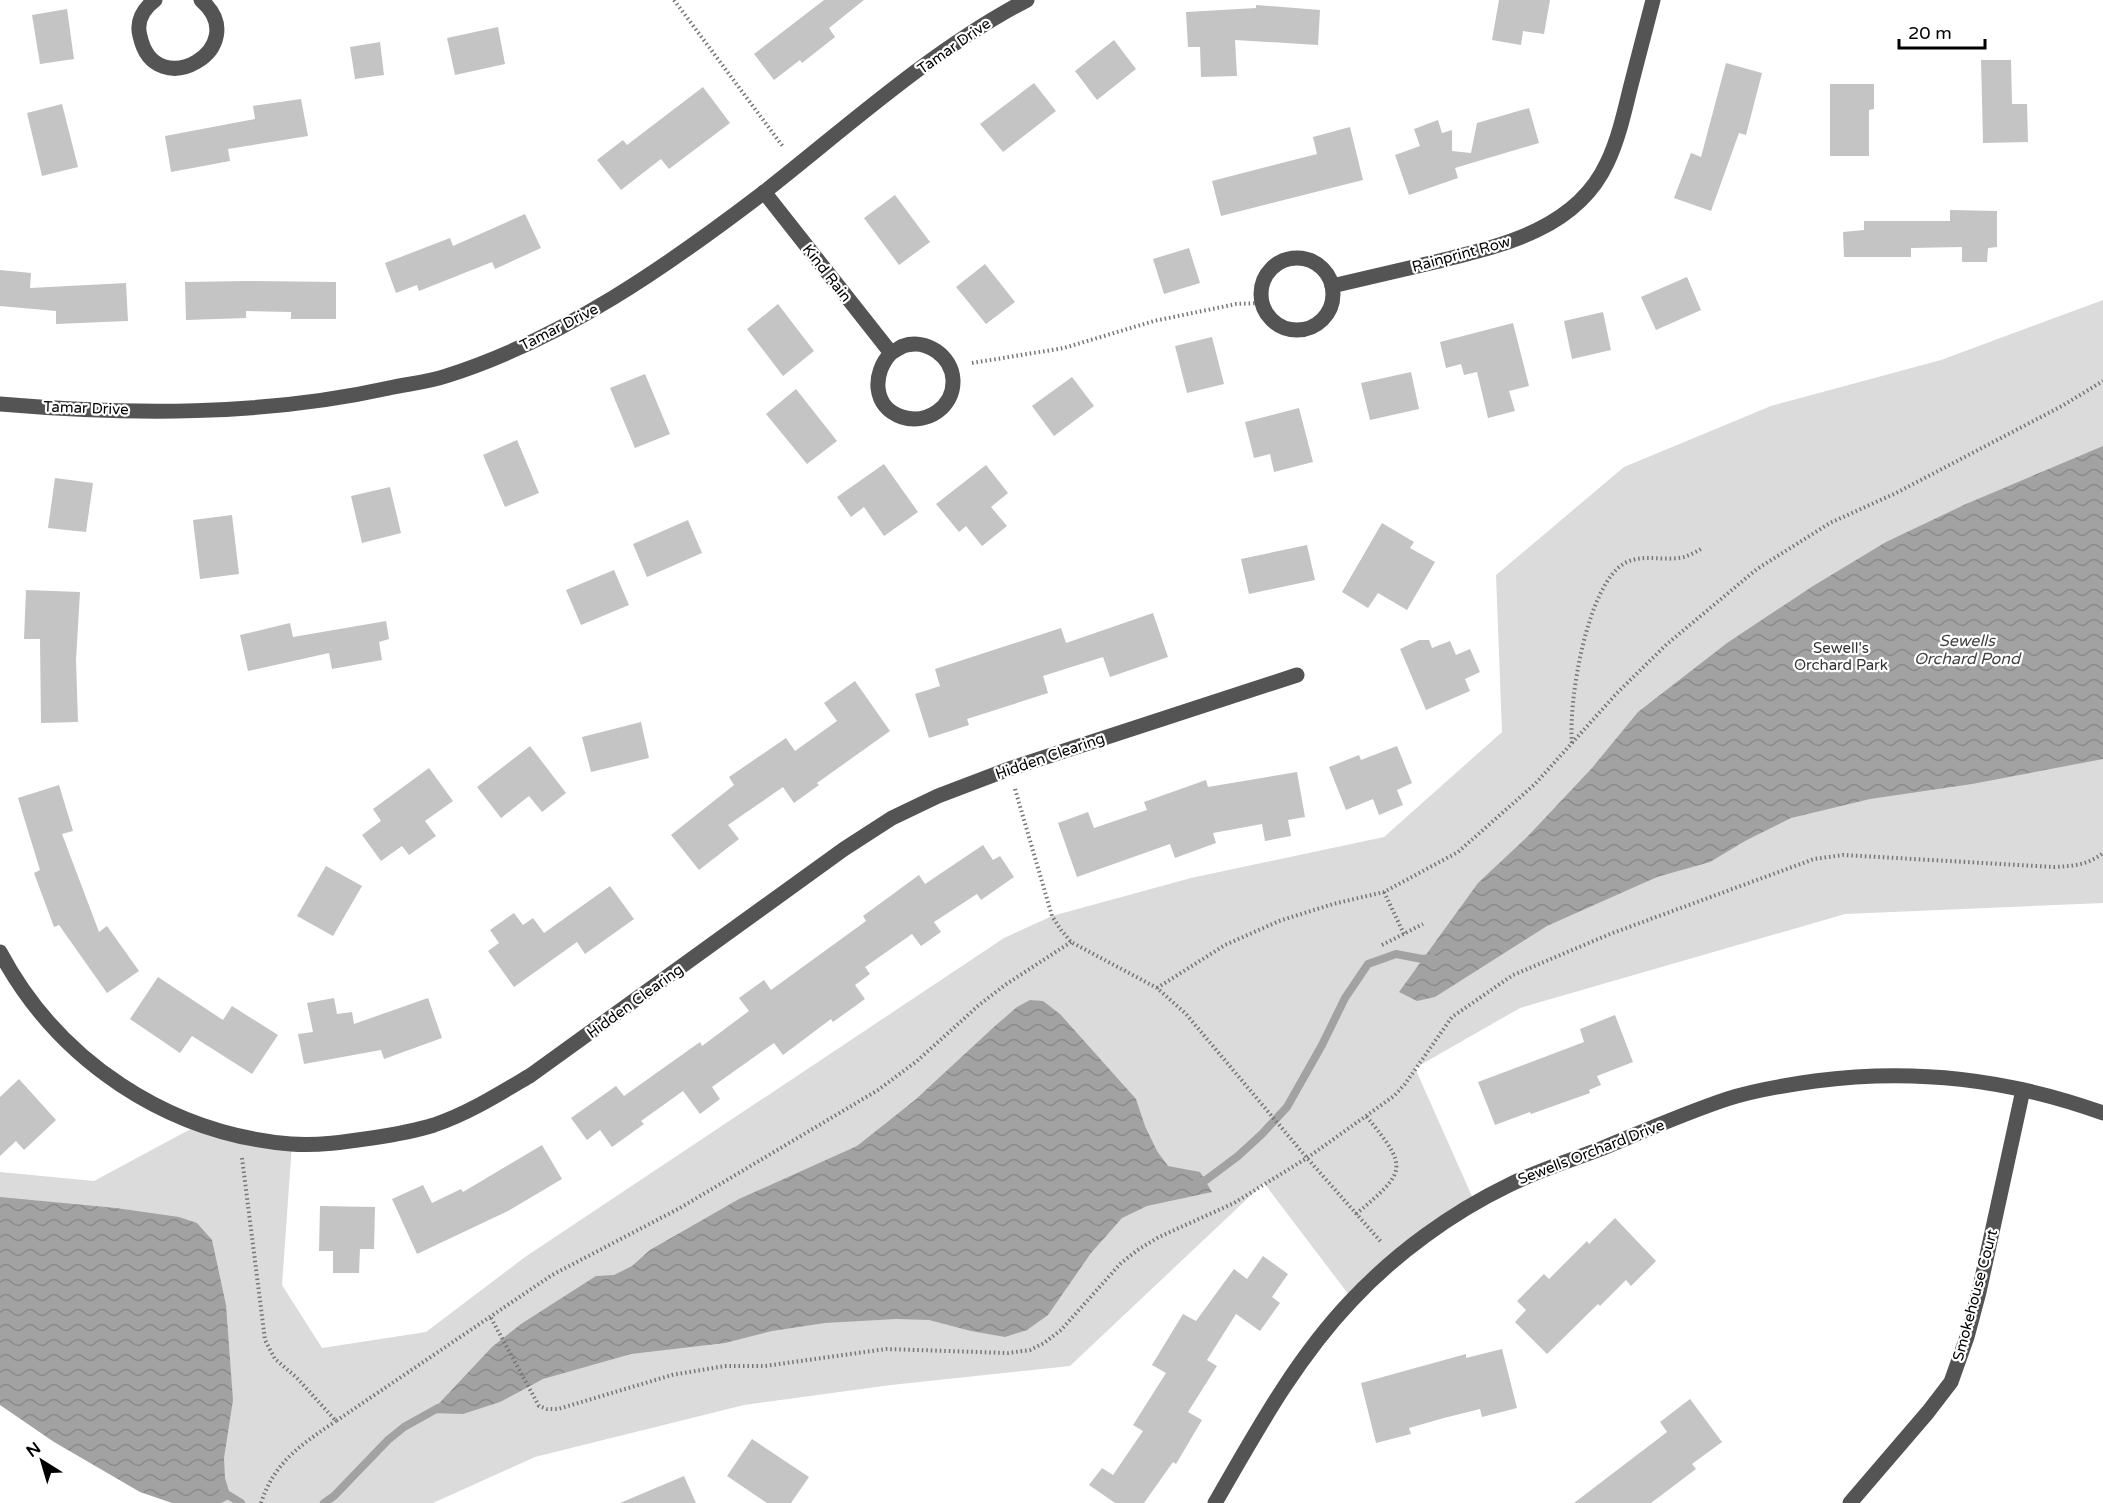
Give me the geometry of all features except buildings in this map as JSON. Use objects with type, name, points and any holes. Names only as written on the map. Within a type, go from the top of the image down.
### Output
[{"type":"street","points":[[155,0],[148,5],[140,18],[138,31],[141,45],[152,60],[168,68],[184,69],[199,62],[212,49],[216,37],[216,23],[210,2]]},
{"type":"street","name":"Tamar Drive","points":[[0,404],[61,409],[166,410],[285,406],[364,394],[445,376],[529,344],[600,306],[668,263],[764,192],[920,69],[1001,14],[1028,0]]},
{"type":"street","name":"Rainprint Row","points":[[1332,286],[1494,248],[1549,225],[1571,209],[1592,189],[1607,164],[1619,131],[1653,0]]},
{"type":"street","name":"Kind Rain","points":[[764,192],[891,353]]},
{"type":"street","points":[[1288,259],[1307,260],[1319,265],[1327,274],[1332,286],[1332,304],[1326,316],[1317,325],[1298,331],[1285,329],[1275,324],[1267,315],[1262,303],[1263,283],[1269,272],[1276,264],[1288,259]]},
{"type":"street","points":[[916,344],[925,345],[944,357],[951,369],[953,381],[951,395],[943,408],[919,420],[897,416],[885,406],[877,385],[878,373],[883,361],[891,353],[904,346],[916,344]]},
{"type":"street","name":"Hidden Clearing","points":[[0,952],[12,974],[40,1013],[75,1051],[114,1082],[158,1107],[200,1124],[240,1137],[292,1144],[341,1143],[433,1125],[478,1108],[531,1075],[853,843],[892,818],[938,796],[1009,769],[1297,675]]},
{"type":"street","name":"Sewells Orchard Drive","points":[[1215,1503],[1311,1346],[1352,1299],[1396,1259],[1450,1218],[1510,1184],[1728,1099],[1784,1085],[1859,1076],[1922,1075],[1975,1080],[2080,1104],[2103,1113]]},
{"type":"street","name":"Smokehouse Court","points":[[1850,1503],[1951,1382],[1967,1337],[1979,1292],[2023,1090]]},
{"type":"path","points":[[674,0],[797,165]]},
{"type":"path","points":[[951,369],[967,364],[1064,348],[1154,321],[1236,304],[1262,303]]},
{"type":"path","points":[[1157,988],[1225,945],[1279,921],[1333,904],[1384,892],[1458,852],[1535,784],[1617,693],[1667,644],[1741,582],[1787,548],[1830,522],[1896,493],[2062,406],[2103,381]]},
{"type":"path","points":[[1572,744],[1570,725],[1576,679],[1590,617],[1610,575],[1624,564],[1636,559],[1684,557],[1701,549]]},
{"type":"path","points":[[1009,769],[1052,916],[1071,942],[1157,988],[1186,1014],[1307,1158],[1396,1259]]},
{"type":"path","points":[[491,1318],[535,1400],[539,1406],[547,1409],[558,1409],[672,1375],[725,1366],[765,1366],[886,1349],[1008,1353],[1030,1350],[1061,1330],[1121,1263],[1139,1249],[1159,1237],[1234,1203],[1307,1158],[1394,1095],[1405,1084],[1452,1017],[1513,975],[1610,934],[1814,859],[1843,855],[2054,867],[2093,861],[2103,853]]},
{"type":"path","points":[[1384,892],[1404,934]]},
{"type":"path","points":[[1382,945],[1423,924]]},
{"type":"path","points":[[261,1503],[283,1461],[300,1445],[552,1275],[680,1208],[878,1090],[917,1061],[979,1005],[1005,985],[1071,942]]},
{"type":"path","points":[[1356,1214],[1387,1188],[1394,1177],[1397,1163],[1393,1151],[1366,1116]]},
{"type":"path","points":[[240,1137],[265,1340],[275,1359],[297,1378],[336,1421]]},
{"type":"green space","name":"Sewell's Orchard Park","points":[[2103,300],[2103,903],[1845,914],[1520,1008],[1415,1068],[1475,1203],[1352,1299],[1264,1183],[1070,1366],[891,1385],[744,1405],[535,1457],[433,1503],[174,1503],[0,1404],[0,1172],[94,1181],[200,1124],[292,1144],[282,1285],[322,1348],[426,1332],[525,1257],[1004,938],[1052,916],[1191,878],[1384,837],[1502,732],[1496,575],[1624,467],[1771,406],[1941,360]]},
{"type":"water","name":"Sewells Orchard Pond","points":[[2103,446],[2103,759],[1972,784],[1870,799],[1791,818],[1710,862],[1657,877],[1547,926],[1435,997],[1417,1001],[1399,992],[1478,883],[1528,836],[1592,768],[1638,712],[1727,643],[1813,586],[1886,542],[1966,504]]},
{"type":"water","points":[[1030,1000],[1043,1001],[1060,1014],[1136,1099],[1145,1126],[1157,1151],[1168,1166],[1200,1172],[1212,1192],[1147,1206],[1122,1218],[1091,1253],[1048,1315],[1027,1330],[1005,1337],[929,1320],[896,1319],[825,1323],[772,1331],[725,1343],[631,1354],[543,1379],[500,1402],[463,1414],[430,1413],[492,1347],[521,1324],[596,1276],[614,1275],[632,1266],[650,1250],[739,1199],[857,1146],[915,1100],[1017,1007]]},
{"type":"water","points":[[0,1197],[116,1208],[179,1217],[197,1223],[212,1240],[226,1305],[233,1400],[224,1458],[225,1478],[231,1498],[221,1503],[172,1503],[140,1492],[54,1442],[0,1405]]},
{"type":"waterway","points":[[1197,1182],[1206,1180],[1238,1156],[1287,1107],[1345,998],[1368,964],[1396,954],[1422,959],[1432,958]]},
{"type":"waterway","points":[[324,1503],[334,1496],[388,1440],[404,1427],[438,1408]]},
{"type":"waterway","points":[[223,1492],[241,1503]]}]
